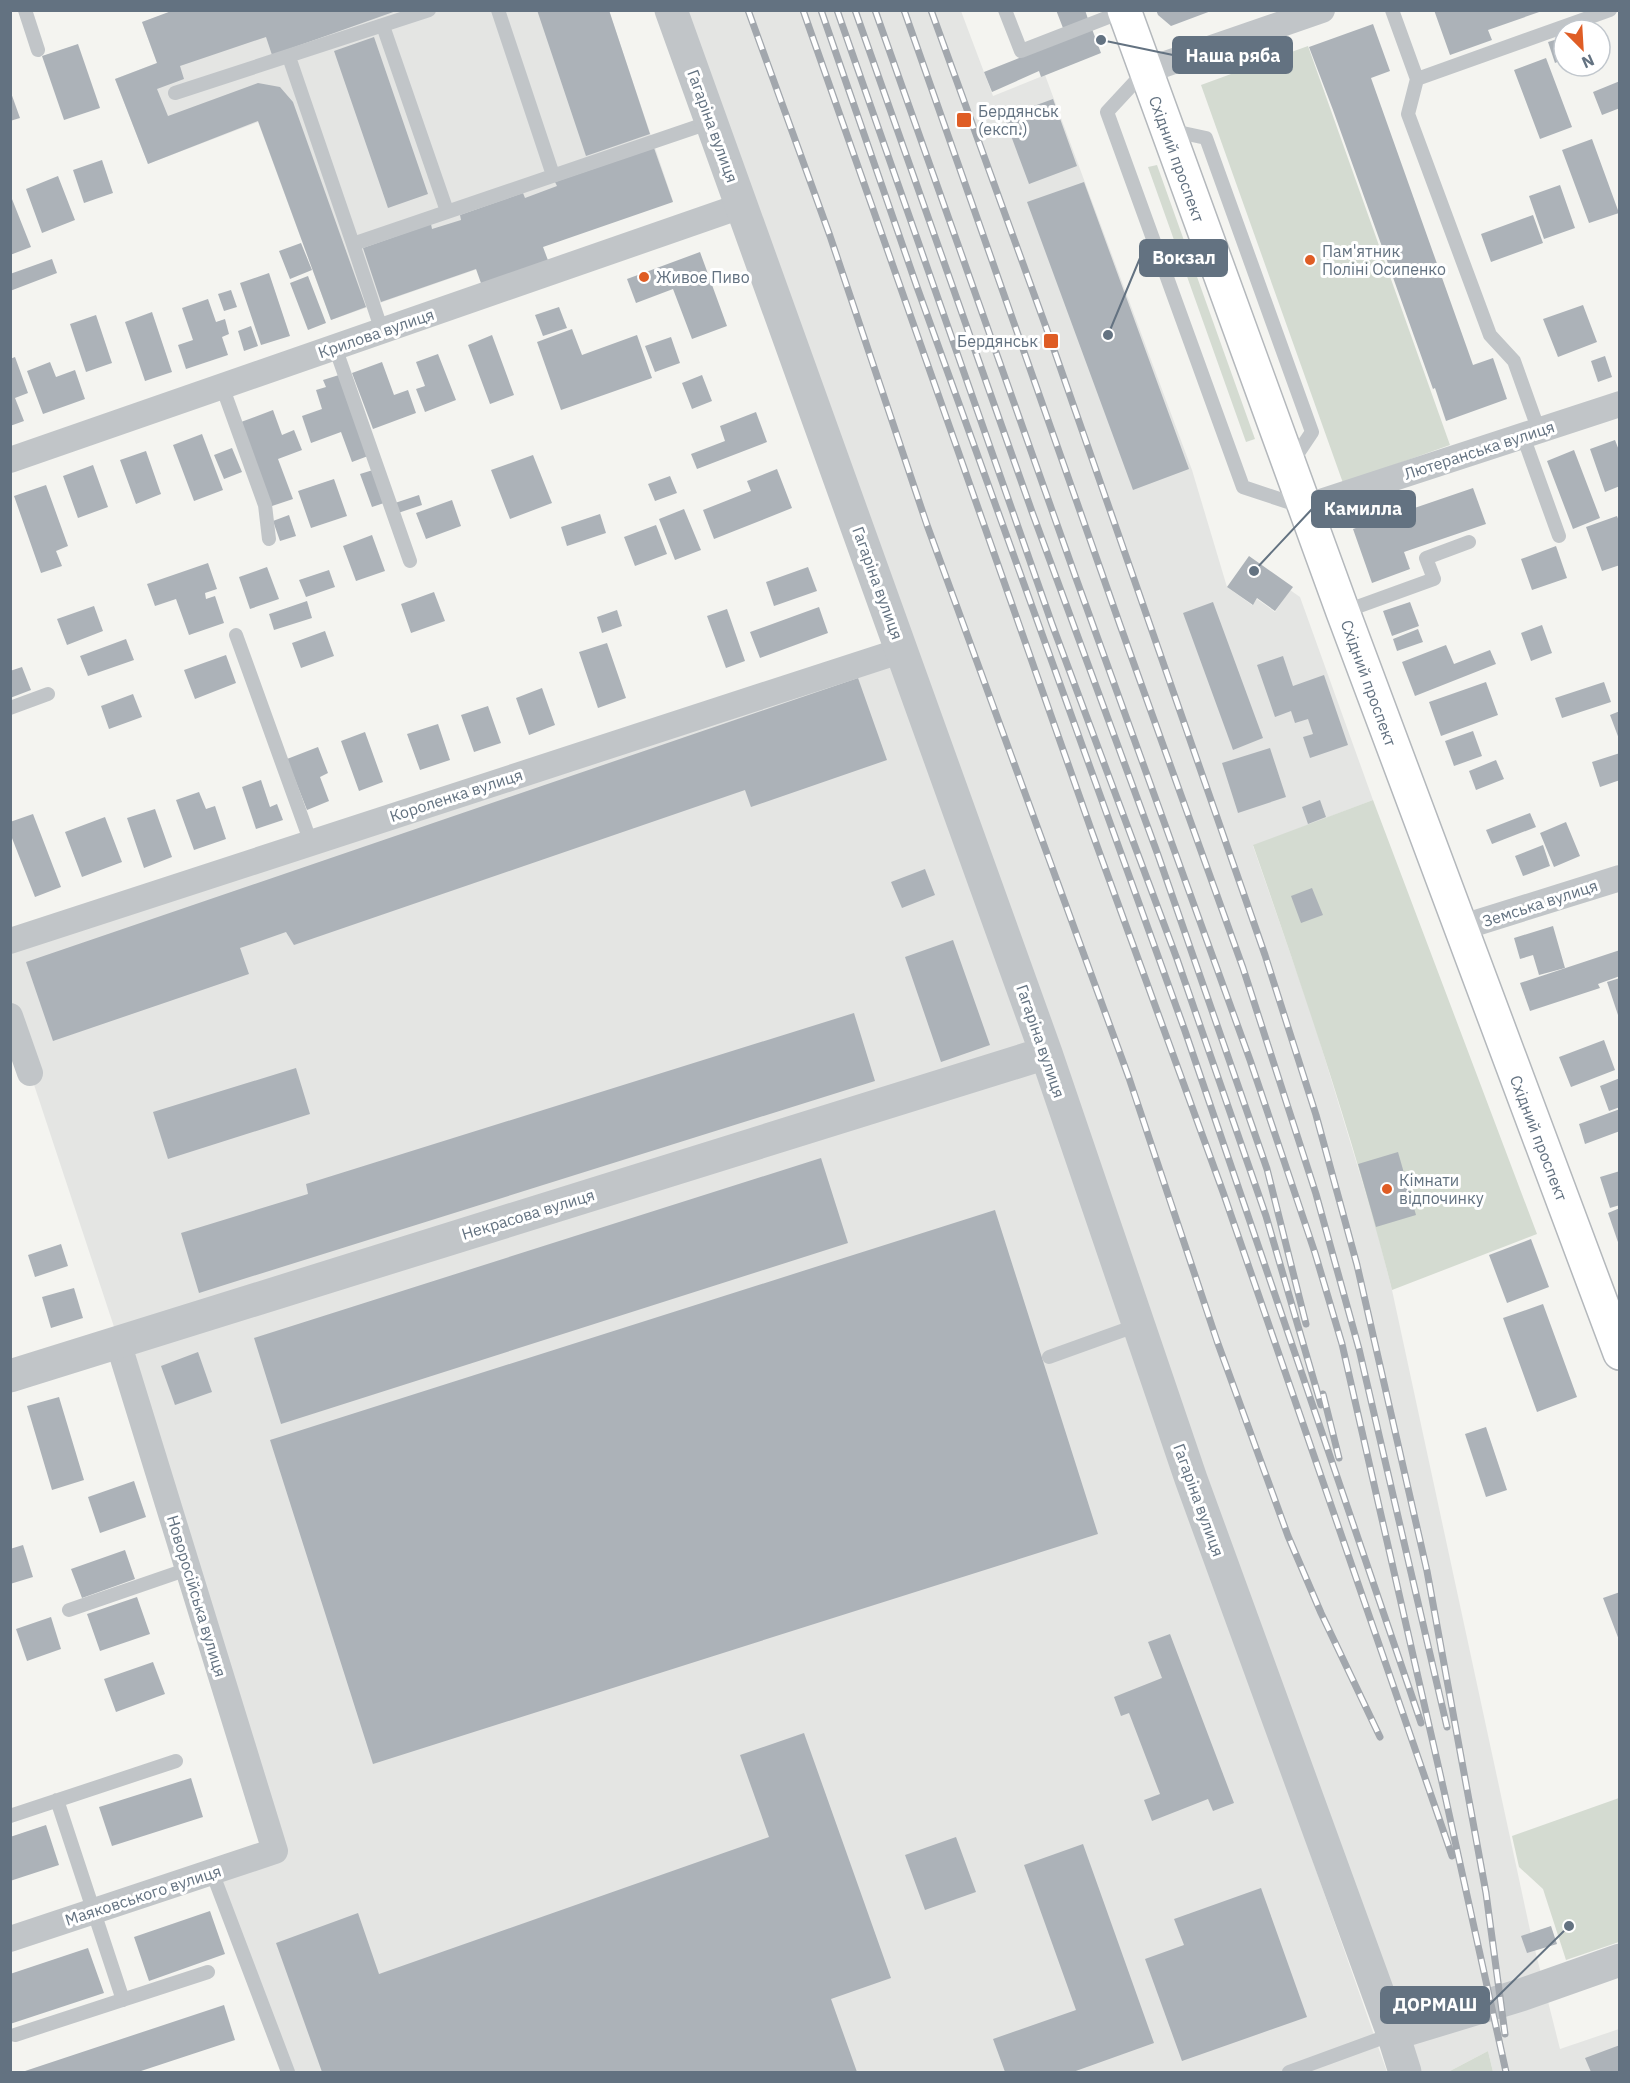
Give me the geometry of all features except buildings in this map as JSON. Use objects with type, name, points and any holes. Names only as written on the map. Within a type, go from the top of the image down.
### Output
[{"type":"main road","name":"Східний проспект","points":[[1124,11],[1289,466],[1620,1353]]},
{"type":"street","name":"Гагаріна вулиця","points":[[671,10],[903,650],[1046,1053],[1191,1479],[1393,2034],[1405,2073]]},
{"type":"street","points":[[1145,71],[1322,10]]},
{"type":"street","name":"Крилова вулиця","points":[[10,460],[741,206]]},
{"type":"street","name":"Лютеранська вулиця","points":[[1305,507],[1620,404]]},
{"type":"street","name":"Короленка вулиця","points":[[10,941],[903,650]]},
{"type":"street","name":"Земська вулиця","points":[[1460,928],[1620,878]]},
{"type":"street","points":[[10,1016],[30,1073]]},
{"type":"street","name":"Некрасова вулиця","points":[[10,1376],[1046,1053]]},
{"type":"street","name":"Новоросійська вулиця","points":[[118,1342],[275,1851]]},
{"type":"street","name":"Маяковського вулиця","points":[[10,1939],[275,1851]]},
{"type":"street","points":[[1393,2034],[1521,1995],[1620,1960]]},
{"type":"lane","points":[[25,10],[38,50]]},
{"type":"lane","points":[[175,93],[429,10]]},
{"type":"lane","points":[[498,10],[553,176]]},
{"type":"lane","points":[[1005,10],[1021,51],[1124,11]]},
{"type":"lane","points":[[1392,10],[1417,79],[1408,114],[1490,335],[1514,361],[1559,536]]},
{"type":"lane","points":[[1417,79],[1610,10]]},
{"type":"lane","points":[[383,26],[447,211]]},
{"type":"lane","points":[[289,57],[382,331]]},
{"type":"lane","points":[[1145,71],[1107,112],[1243,487],[1305,507]]},
{"type":"lane","points":[[353,244],[711,122]]},
{"type":"lane","points":[[335,347],[410,561]]},
{"type":"lane","points":[[222,387],[265,505],[270,539]]},
{"type":"lane","points":[[1343,612],[1434,579],[1426,558],[1469,542]]},
{"type":"lane","points":[[236,635],[311,843]]},
{"type":"lane","points":[[10,708],[48,694]]},
{"type":"lane","points":[[1049,1357],[1138,1325]]},
{"type":"lane","points":[[69,1610],[188,1569]]},
{"type":"lane","points":[[10,1816],[176,1761]]},
{"type":"lane","points":[[57,1800],[123,2000]]},
{"type":"lane","points":[[212,1872],[288,2073]]},
{"type":"lane","points":[[15,2035],[208,1972]]},
{"type":"lane","points":[[1288,2073],[1393,2034]]},
{"type":"shaded area","points":[[174,11],[609,11],[673,201],[331,320],[258,122],[148,164],[115,79],[157,63],[142,22]]},
{"type":"shaded area","points":[[688,11],[961,11],[993,96],[1045,75],[1192,470],[1227,587],[1252,605],[1257,599],[1275,612],[1290,590],[1300,597],[1373,800],[1253,846],[1312,1016],[1376,1227],[1392,1290],[1530,1930],[1560,2049],[1619,2029],[1619,2072],[1493,2072],[1488,2051],[1448,2072],[1420,2072],[1202,1474]]},
{"type":"shaded area","points":[[1308,46],[1450,445],[1343,483],[1201,85]]},
{"type":"shaded area","points":[[1157,165],[1255,439],[1246,442],[1148,167]]},
{"type":"shaded area","points":[[889,655],[1387,2072],[290,2072],[213,1872],[276,1851],[119,1342],[11,1015],[10,941]]},
{"type":"shaded area","points":[[1373,800],[1537,1234],[1392,1290],[1345,1122],[1253,845]]},
{"type":"shaded area","points":[[1619,1798],[1619,1942],[1566,1960],[1543,1889],[1519,1867],[1512,1836]]},
{"type":"shaded area","points":[[1488,2051],[1493,2072],[1448,2072]]},
{"type":"railway","points":[[748,10],[830,236],[927,525],[1129,1078],[1217,1341],[1288,1536],[1321,1613],[1380,1737]]},
{"type":"railway","points":[[803,10],[1093,835],[1223,1192],[1452,1856]]},
{"type":"railway","points":[[821,10],[917,287],[1185,1031],[1421,1723]]},
{"type":"railway","points":[[837,10],[1052,624],[1177,959],[1266,1216],[1321,1405]]},
{"type":"railway","points":[[855,10],[1031,509],[1158,855],[1267,1169],[1306,1324]]},
{"type":"railway","points":[[875,10],[1077,581],[1250,1060],[1315,1253],[1342,1344],[1506,2072]]},
{"type":"railway","points":[[904,10],[1243,968],[1316,1194],[1359,1349],[1447,1727]]},
{"type":"railway","points":[[931,10],[1051,341],[1265,955],[1316,1115],[1357,1265],[1427,1571],[1486,1893],[1505,2034]]},
{"type":"railway","points":[[1323,1394],[1339,1458]]},
{"type":"place","name":"Наша ряба","points":[[1101,40]]},
{"type":"place","name":"Бердянськ (експ.)","points":[[964,120]]},
{"type":"place","name":"Пам'ятник Поліні Осипенко","points":[[1310,260]]},
{"type":"place","name":"Живое Пиво","points":[[644,277]]},
{"type":"place","name":"Вокзал","points":[[1108,335]]},
{"type":"place","name":"Бердянськ","points":[[1051,341]]},
{"type":"place","name":"Камилла","points":[[1254,571]]},
{"type":"place","name":"Кімнати відпочинку","points":[[1387,1189]]},
{"type":"place","name":"ДОРМАШ","points":[[1569,1926]]}]
